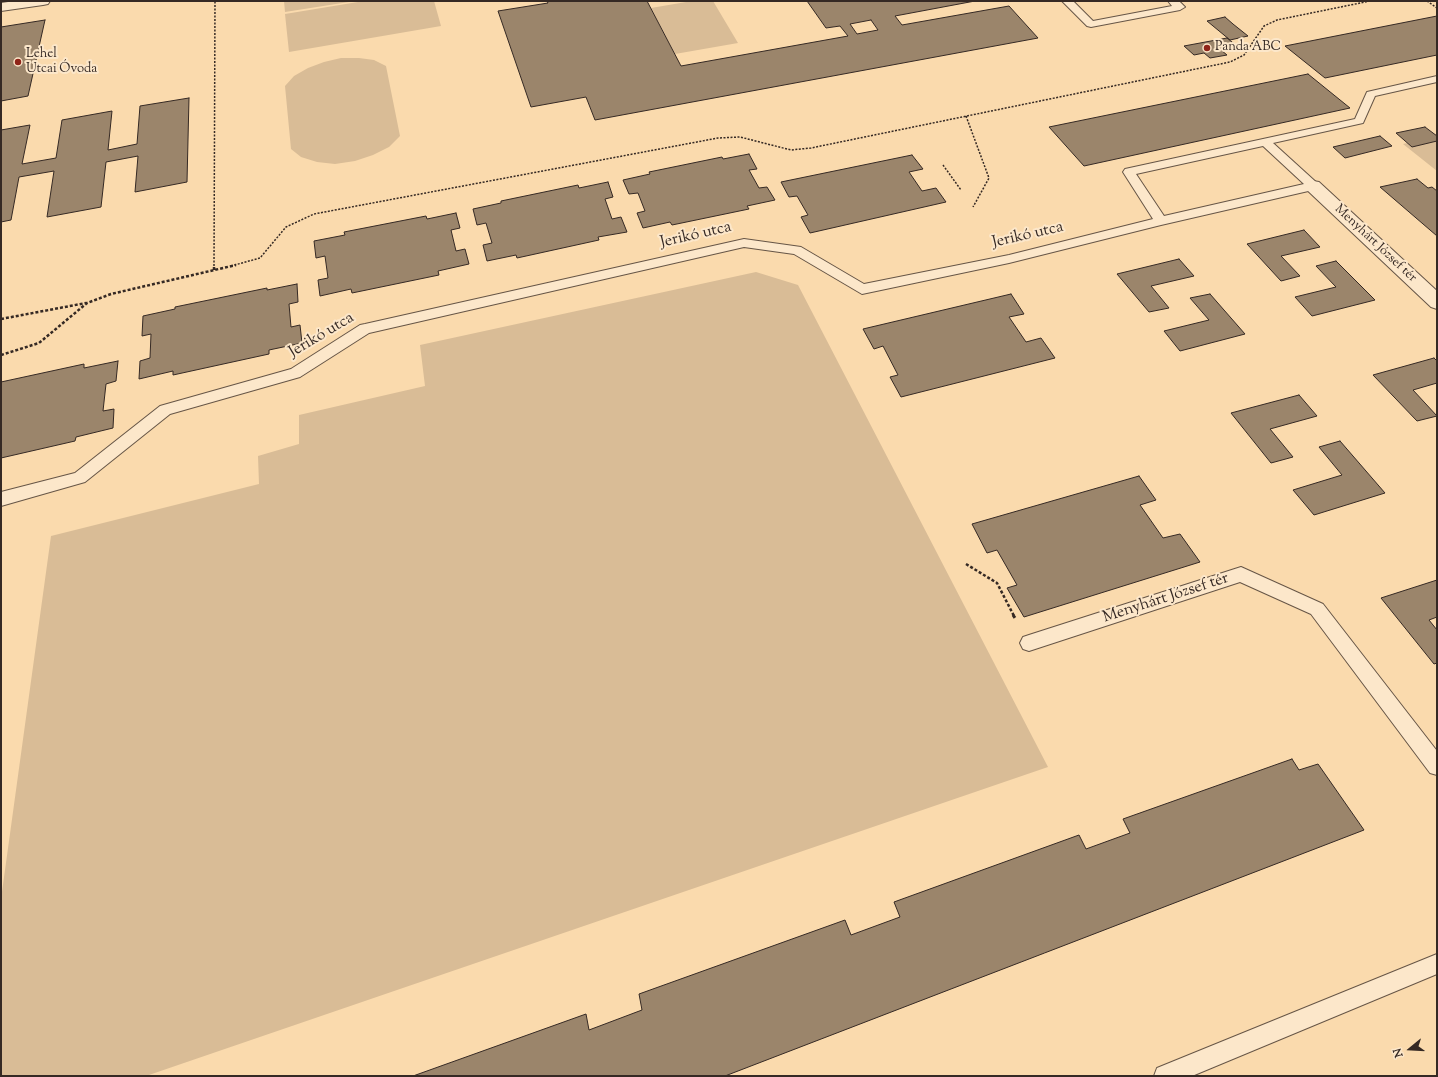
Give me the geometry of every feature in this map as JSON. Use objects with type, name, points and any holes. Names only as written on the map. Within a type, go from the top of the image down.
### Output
[{"type":"street","points":[[1,7],[43,1]]},
{"type":"street","name":"Menyhárt József tér","points":[[1313,186],[1437,302]]},
{"type":"lane","points":[[1067,1],[1091,24],[1180,7],[1173,1]]},
{"type":"lane","points":[[1161,222],[1129,172],[1359,121],[1371,94],[1437,79]]},
{"type":"lane","points":[[1265,142],[1313,186]]},
{"type":"lane","name":"Jerikó utca","points":[[1,499],[80,478],[165,410],[296,373],[365,329],[744,243],[796,250],[862,290],[1009,259],[1313,186]]},
{"type":"lane","name":"Menyhárt József tér","points":[[1029,643],[1241,574],[1318,609],[1437,766]]},
{"type":"lane","points":[[1165,1076],[1437,964]]},
{"type":"path","points":[[214,270],[215,1]]},
{"type":"path","points":[[1,319],[87,303],[111,294],[260,258],[286,227],[314,214],[718,138],[740,137],[791,150],[811,148],[1230,62],[1244,55],[1264,26],[1277,20],[1370,1]]},
{"type":"path","points":[[1427,1],[1437,8]]},
{"type":"path","points":[[966,116],[989,178],[973,207]]},
{"type":"path","points":[[943,165],[961,190]]},
{"type":"path","points":[[1,355],[39,343],[87,303]]},
{"type":"path","points":[[966,564],[997,583],[1012,611]]},
{"type":"shaded area","points":[[284,1],[355,1],[285,12]]},
{"type":"shaded area","points":[[364,1],[434,1],[441,26],[289,52],[285,14]]},
{"type":"shaded area","points":[[692,1],[713,1],[738,43],[675,54],[651,8]]},
{"type":"shaded area","points":[[341,58],[374,60],[386,66],[400,136],[389,147],[373,155],[355,161],[335,164],[317,162],[301,157],[291,149],[285,86],[294,76],[308,68]]},
{"type":"shaded area","points":[[1437,136],[1437,171],[1403,144]]},
{"type":"shaded area","points":[[756,272],[798,285],[1048,767],[146,1076],[1,1076],[1,899],[51,536],[259,484],[258,456],[299,444],[299,415],[425,386],[420,345]]},
{"type":"building","points":[[547,1],[647,1],[681,66],[848,36],[840,26],[826,28],[807,1],[975,1],[895,16],[902,25],[1009,6],[1038,38],[595,120],[586,97],[531,107],[498,11],[548,3]],"holes":[[[871,20],[878,30],[857,34],[850,24]]]},
{"type":"building","points":[[1437,16],[1437,55],[1325,78],[1285,46]]},
{"type":"building","points":[[1225,17],[1248,36],[1230,40],[1207,21]]},
{"type":"building","name":"Lehel Utcai Óvoda","points":[[45,20],[28,96],[1,101],[1,27]]},
{"type":"building","name":"Panda ABC","points":[[1227,38],[1237,46],[1221,50],[1227,55],[1210,58],[1204,53],[1194,55],[1184,46]]},
{"type":"building","points":[[1308,74],[1350,108],[1084,166],[1049,127]]},
{"type":"building","points":[[189,98],[187,182],[135,192],[138,156],[106,162],[101,207],[47,217],[54,171],[19,177],[11,220],[1,222],[1,130],[30,125],[22,164],[56,158],[62,120],[112,111],[108,150],[137,144],[140,106]]},
{"type":"building","points":[[1425,127],[1437,136],[1437,141],[1412,147],[1396,133]]},
{"type":"building","points":[[1380,136],[1392,146],[1345,158],[1333,147]]},
{"type":"building","points":[[749,154],[757,169],[749,170],[759,188],[767,187],[775,200],[747,206],[749,209],[672,225],[670,222],[643,228],[637,213],[645,211],[638,193],[629,194],[623,180],[650,174],[649,172],[722,157],[723,159]]},
{"type":"building","points":[[912,155],[923,169],[909,172],[922,191],[936,188],[946,202],[810,233],[801,217],[808,215],[797,196],[789,197],[781,182]]},
{"type":"building","points":[[1417,179],[1428,188],[1432,187],[1437,191],[1437,236],[1380,187]]},
{"type":"building","points":[[608,182],[613,197],[605,199],[612,219],[621,217],[627,232],[598,237],[599,240],[517,258],[516,255],[487,261],[483,245],[492,243],[486,223],[477,225],[473,209],[501,203],[501,201],[578,185],[579,188]]},
{"type":"building","points":[[456,213],[460,228],[451,230],[456,251],[465,249],[469,264],[438,271],[439,275],[352,293],[351,289],[320,296],[318,280],[328,278],[325,256],[316,258],[314,241],[345,235],[344,232],[426,216],[427,219]]},
{"type":"building","points":[[1304,230],[1320,247],[1281,256],[1300,276],[1281,281],[1247,244]]},
{"type":"building","points":[[1179,259],[1194,276],[1151,286],[1169,308],[1149,312],[1117,274]]},
{"type":"building","points":[[1336,261],[1375,300],[1312,316],[1295,297],[1336,287],[1316,266]]},
{"type":"building","points":[[297,284],[298,302],[289,304],[291,327],[300,325],[302,343],[269,350],[269,354],[173,375],[173,371],[139,379],[140,361],[150,358],[151,334],[142,336],[143,316],[175,309],[175,307],[267,288],[267,290]]},
{"type":"building","points":[[1011,294],[1024,314],[1009,317],[1026,342],[1041,338],[1055,358],[901,397],[890,377],[898,375],[883,346],[874,349],[863,329]]},
{"type":"building","points":[[1210,294],[1245,334],[1180,351],[1164,331],[1209,320],[1190,298]]},
{"type":"building","points":[[1434,358],[1437,361],[1437,383],[1413,390],[1437,416],[1417,421],[1373,375]]},
{"type":"building","points":[[118,361],[116,381],[106,384],[103,411],[114,409],[113,428],[76,437],[75,441],[1,458],[1,382],[84,364],[84,368]]},
{"type":"building","points":[[1299,395],[1317,416],[1270,429],[1293,457],[1271,463],[1231,413]]},
{"type":"building","points":[[1340,441],[1385,493],[1314,515],[1293,490],[1342,475],[1319,447]]},
{"type":"building","points":[[1139,476],[1156,500],[1140,505],[1163,538],[1180,534],[1200,562],[1024,617],[1007,588],[1017,585],[997,550],[987,553],[972,524]]},
{"type":"building","points":[[1437,580],[1437,617],[1429,620],[1437,630],[1437,663],[1434,664],[1381,598]]},
{"type":"building","points":[[1292,759],[1299,770],[1318,764],[1364,830],[725,1076],[413,1076],[586,1014],[589,1030],[642,1010],[639,994],[845,920],[851,935],[900,917],[894,902],[1079,835],[1086,849],[1130,833],[1123,819]]},
{"type":"place","name":"Panda ABC","points":[[1207,48]]},
{"type":"place","name":"Lehel Utcai Óvoda","points":[[18,62]]}]
